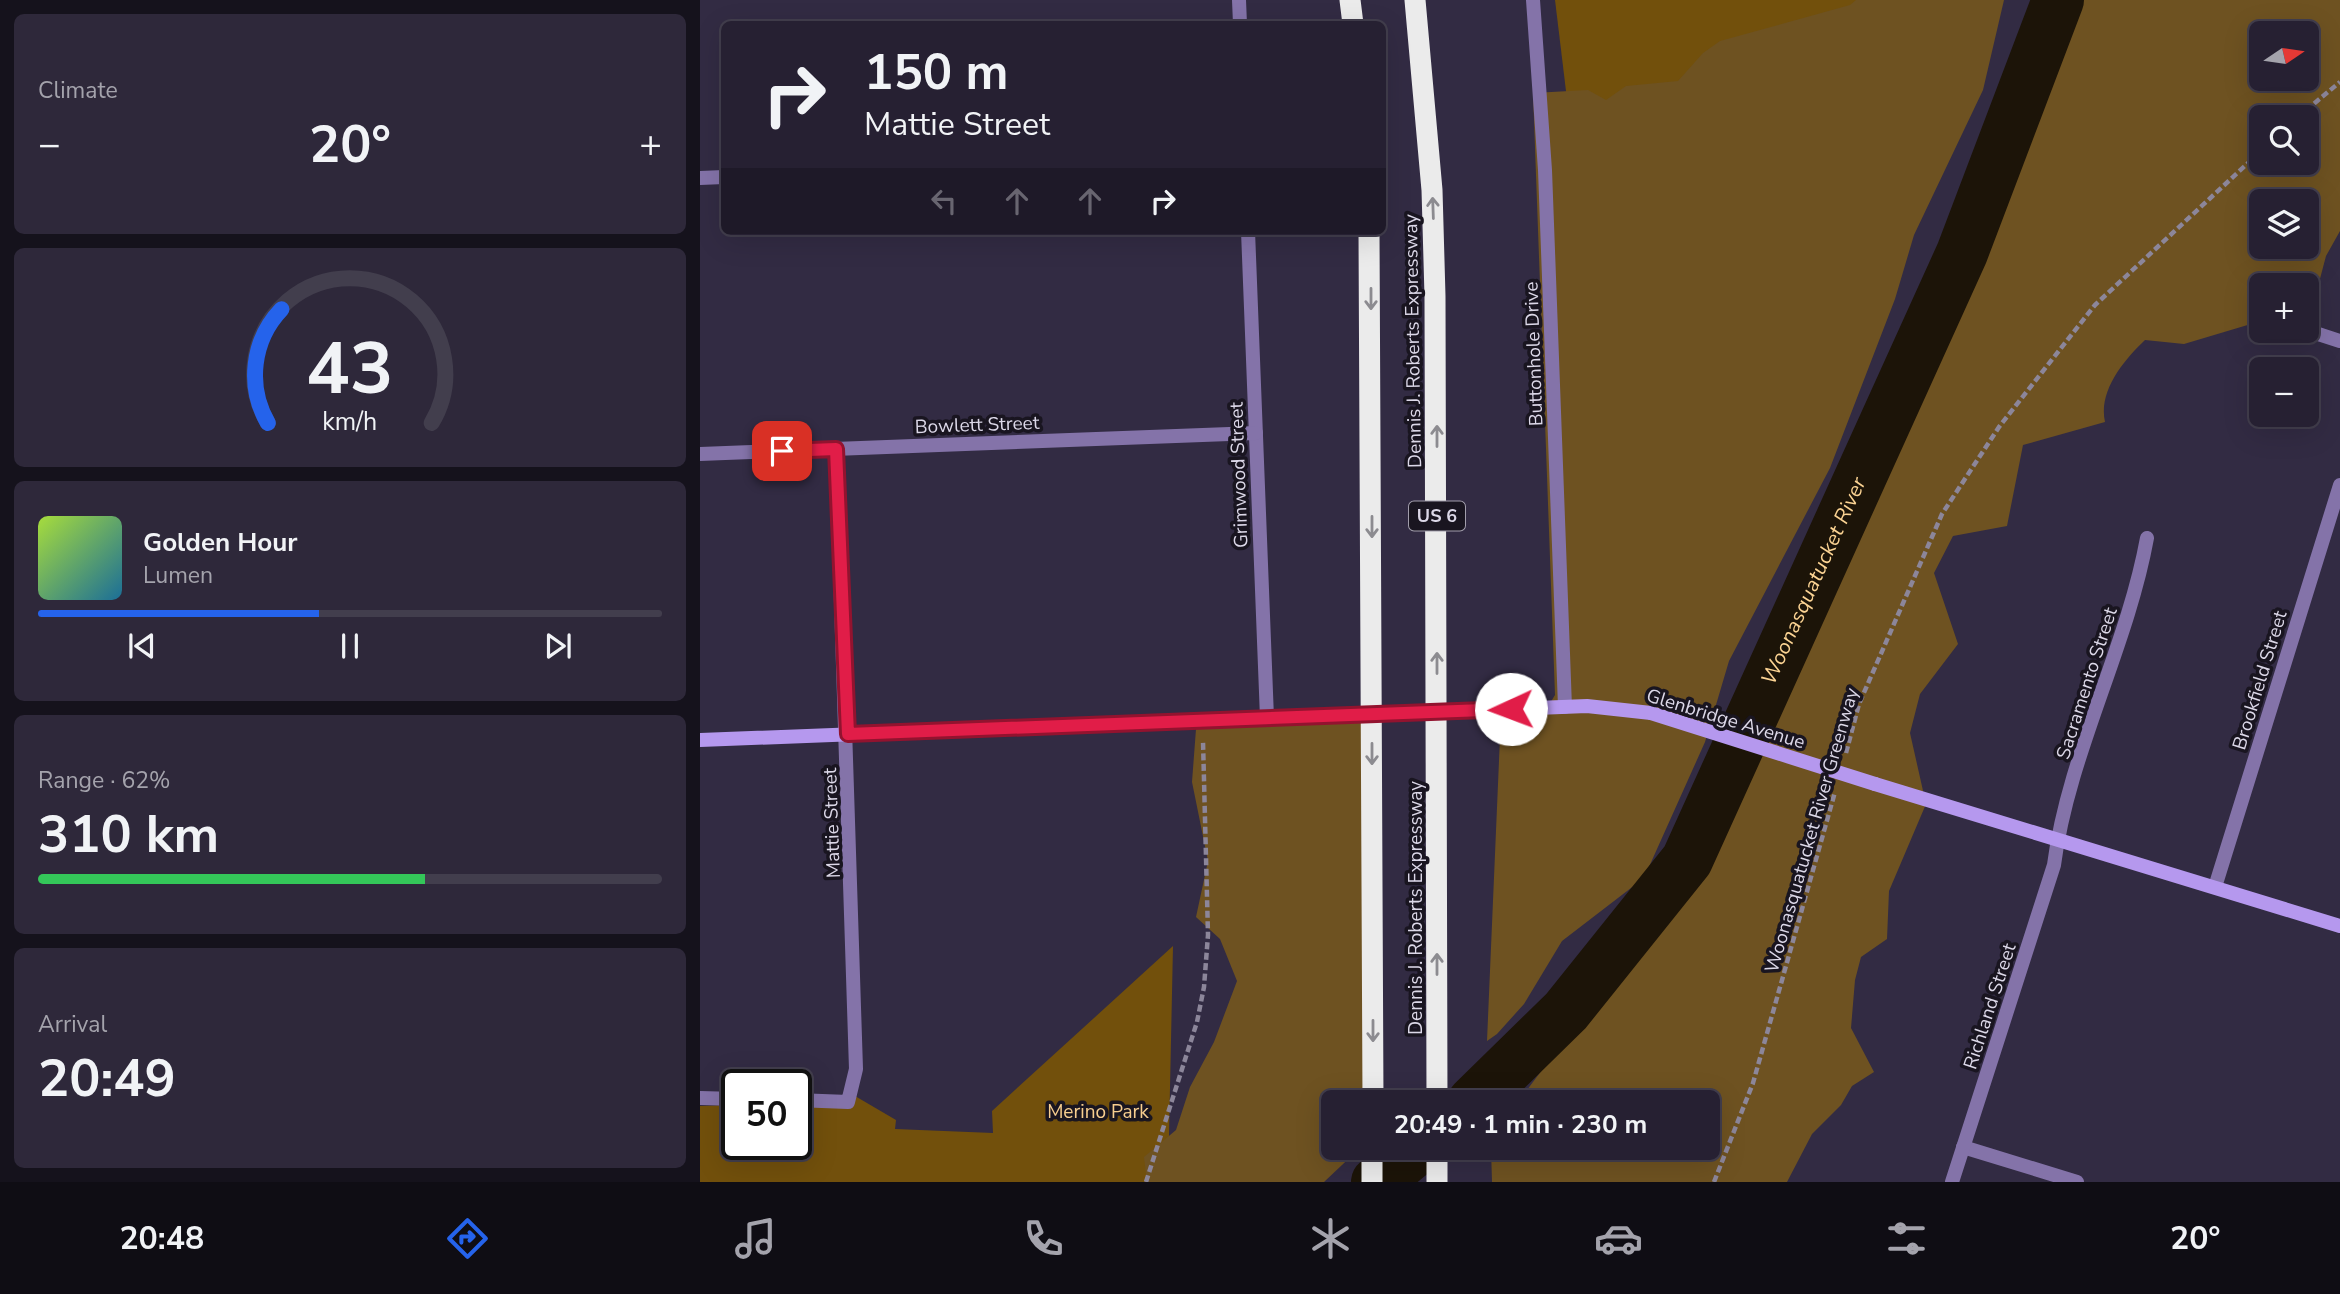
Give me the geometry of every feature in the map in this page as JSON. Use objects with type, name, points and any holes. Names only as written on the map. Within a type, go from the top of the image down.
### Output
[{"type":"highway","points":[[1350,0],[1353,21]]},
{"type":"highway","name":"Dennis J. Roberts Expressway","points":[[1415,0],[1433,190],[1436,296],[1437,1090]]},
{"type":"highway","name":"Dennis J. Roberts Expressway","points":[[1369,235],[1373,1090]]},
{"type":"highway","points":[[1372,1160],[1372,1182]]},
{"type":"highway","points":[[1437,1160],[1437,1182]]},
{"type":"main road","name":"Glenbridge Avenue","points":[[700,740],[1564,706],[1610,707],[1651,713],[2340,926]]},
{"type":"street","points":[[1240,0],[1240,21]]},
{"type":"street","name":"Buttonhole Drive","points":[[1533,0],[1545,170],[1564,706]]},
{"type":"street","points":[[700,178],[721,177]]},
{"type":"street","name":"Grimwood Street","points":[[1248,235],[1267,718]]},
{"type":"street","points":[[2319,334],[2340,341]]},
{"type":"street","name":"Bowlett Street","points":[[700,454],[1256,433]]},
{"type":"street","name":"Mattie Street","points":[[812,1100],[848,1102],[856,1069],[848,734],[836,449]]},
{"type":"street","name":"Brookfield Street","points":[[2216,887],[2340,485]]},
{"type":"street","name":"Sacramento Street","points":[[2057,840],[2138,587],[2147,538]]},
{"type":"street","name":"Richland Street","points":[[1952,1182],[2054,865],[2057,840]]},
{"type":"street","points":[[700,1098],[721,1099]]},
{"type":"street","points":[[1963,1147],[2077,1182]]},
{"type":"path","points":[[2312,105],[2340,82]]},
{"type":"path","name":"Woonasquatucket River Greenway","points":[[1845,756],[1859,704],[1942,514],[1998,427],[2095,305],[2249,162]]},
{"type":"path","points":[[1146,1182],[1197,1022],[1205,988],[1208,935],[1203,722]]},
{"type":"path","name":"Woonasquatucket River Greenway","points":[[1714,1182],[1752,1083],[1837,782]]},
{"type":"green space","points":[[1555,0],[1889,0],[1573,149]]},
{"type":"green space","name":"Merino Park","points":[[1173,946],[1168,1182],[700,1182],[700,1106],[721,1105],[721,1160],[812,1160],[812,1101],[855,1096],[896,1120],[895,1129],[993,1133],[992,1111]]},
{"type":"shaded area","points":[[1856,0],[2004,0],[1983,90],[1914,235],[1895,299],[1830,468],[1729,661],[1705,742],[1644,878],[1562,941],[1524,1004],[1497,1034],[1487,1041],[1501,714],[1549,705],[1555,695],[1533,93],[1588,90],[1606,100],[1626,86],[1678,81],[1703,53],[1720,41],[1850,5]]},
{"type":"shaded area","points":[[2048,0],[2340,0],[2340,231],[2326,256],[2319,283],[2319,273],[2249,273],[2249,325],[2184,344],[2145,340],[2114,377],[2105,399],[2105,422],[2023,445],[2007,526],[1953,536],[1934,573],[1958,644],[1920,694],[1910,733],[1926,804],[1889,891],[1887,939],[1861,957],[1855,980],[1851,1028],[1874,1072],[1852,1086],[1841,1105],[1812,1134],[1787,1182],[1492,1182],[1491,1160],[1720,1160],[1720,1090],[1527,1090],[1664,907],[1699,873],[1761,755],[1783,655],[1822,590],[1914,375],[1963,276],[2005,153],[2036,100],[2044,7]]},
{"type":"shaded area","points":[[1361,714],[1366,1090],[1321,1090],[1321,1160],[1347,1160],[1324,1182],[1147,1182],[1144,1157],[1176,1130],[1190,1087],[1214,1042],[1237,981],[1220,939],[1196,917],[1208,861],[1192,782],[1196,729],[1201,722]]},
{"type":"waterway","name":"Woonasquatucket River","points":[[1485,1090],[1566,1011],[1687,860],[1962,253],[2058,0]]},
{"type":"waterway","name":"Woonasquatucket River","points":[[1377,1182],[1404,1160]]},
{"type":"route","points":[[782,451],[836,449],[848,734],[1511,709]]}]
